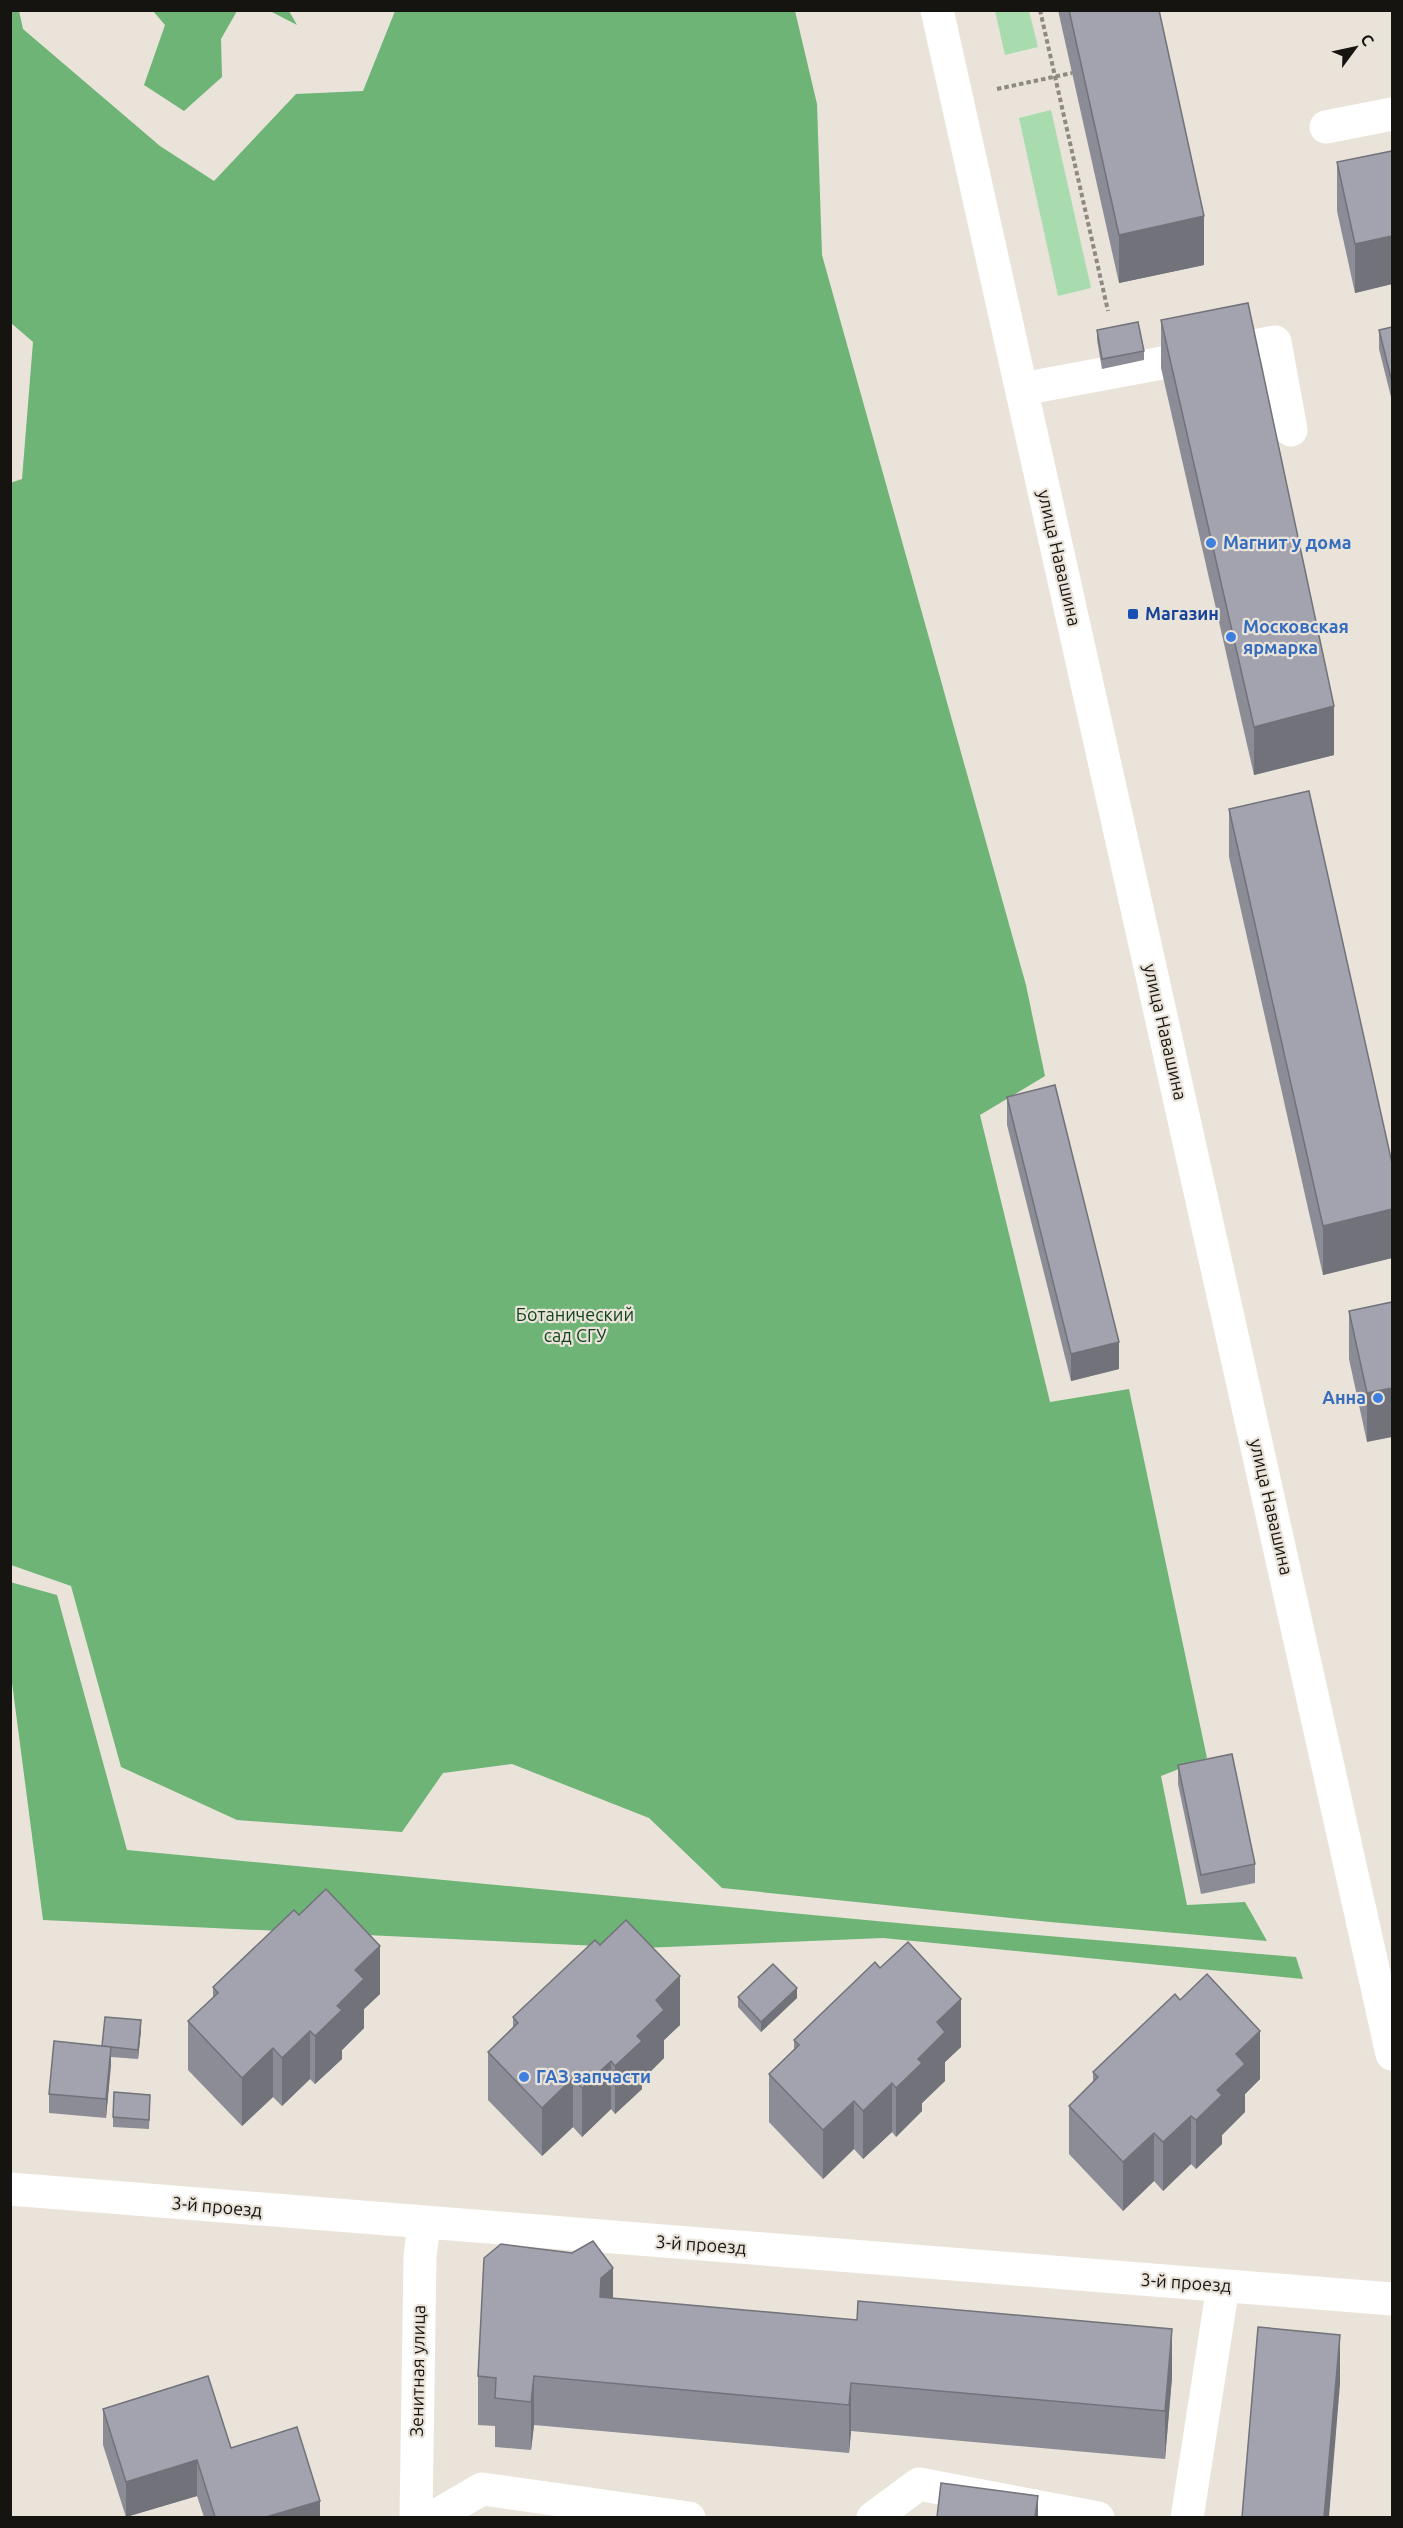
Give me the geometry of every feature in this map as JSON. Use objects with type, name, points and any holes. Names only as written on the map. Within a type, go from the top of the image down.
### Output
[{"type":"main road","name":"улица Навашина","points":[[937,10],[1392,2054]]},
{"type":"main road","points":[[1326,127],[1392,114]]},
{"type":"main road","points":[[1022,389],[1275,342],[1291,430]]},
{"type":"main road","name":"3-й проезд","points":[[10,2189],[424,2224],[1392,2299]]},
{"type":"main road","name":"Зенитная улица","points":[[416,2517],[420,2257],[424,2224]]},
{"type":"main road","points":[[1187,2517],[1223,2286]]},
{"type":"main road","points":[[873,2517],[919,2484],[1098,2517]]},
{"type":"main road","points":[[432,2517],[482,2489],[689,2517]]},
{"type":"path","points":[[1040,10],[1108,311]]},
{"type":"path","points":[[997,89],[1072,72]]},
{"type":"green space","name":"Ботанический сад СГУ","points":[[11,11],[19,11],[23,29],[160,146],[214,181],[296,94],[363,91],[395,11],[795,11],[817,104],[822,255],[1026,985],[1045,1076],[980,1115],[1050,1402],[1129,1389],[1207,1758],[1161,1776],[1187,1905],[1245,1902],[1267,1941],[1050,1922],[722,1888],[649,1818],[512,1764],[443,1773],[402,1832],[237,1820],[121,1767],[71,1586],[11,1565],[10,483],[22,479],[33,342],[11,323]]},
{"type":"green space","points":[[153,11],[237,11],[221,39],[222,77],[184,111],[144,85],[165,25]]},
{"type":"green space","points":[[270,11],[289,11],[297,25]]},
{"type":"green space","points":[[995,11],[1029,11],[1038,47],[1005,55]]},
{"type":"green space","points":[[1051,110],[1091,288],[1058,296],[1019,118]]},
{"type":"green space","points":[[10,1582],[57,1595],[127,1850],[919,1925],[1296,1957],[1303,1979],[883,1938],[642,1948],[43,1920],[11,1675]]},
{"type":"building","points":[[1069,10],[1159,10],[1204,216],[1119,235]]},
{"type":"building","points":[[1392,151],[1392,236],[1355,244],[1337,162]]},
{"type":"building","points":[[1248,303],[1334,706],[1254,727],[1161,320]]},
{"type":"building","points":[[1138,322],[1144,351],[1102,359],[1097,330]]},
{"type":"building","points":[[1392,327],[1392,382],[1379,330]]},
{"type":"building","points":[[1309,791],[1392,1163],[1392,1209],[1323,1226],[1229,809]]},
{"type":"building","points":[[1055,1085],[1119,1342],[1071,1354],[1007,1097]]},
{"type":"building","points":[[1392,1302],[1392,1388],[1367,1393],[1349,1311]]},
{"type":"building","points":[[1232,1754],[1255,1864],[1201,1875],[1178,1765]]},
{"type":"building","points":[[326,1889],[380,1946],[355,1970],[364,1979],[337,2006],[342,2010],[315,2036],[310,2031],[282,2058],[273,2048],[242,2078],[188,2021],[218,1993],[213,1987],[294,1910],[299,1915]]},
{"type":"building","points":[[626,1920],[680,1976],[656,2000],[664,2010],[637,2036],[642,2041],[615,2066],[611,2061],[582,2088],[573,2078],[542,2108],[488,2052],[518,2023],[513,2017],[595,1940],[600,1945]]},
{"type":"building","points":[[908,1942],[961,1999],[937,2022],[945,2032],[918,2059],[922,2063],[896,2088],[892,2083],[863,2111],[854,2101],[823,2130],[769,2074],[799,2045],[794,2040],[875,1962],[880,1968]]},
{"type":"building","points":[[773,1964],[797,1988],[761,2022],[738,1997]]},
{"type":"building","points":[[1207,1974],[1260,2031],[1236,2054],[1245,2064],[1217,2090],[1222,2095],[1196,2120],[1191,2116],[1163,2142],[1154,2133],[1123,2162],[1069,2106],[1098,2077],[1093,2072],[1175,1994],[1180,2000]]},
{"type":"building","points":[[105,2017],[141,2020],[138,2050],[102,2046]]},
{"type":"building","points":[[54,2041],[111,2047],[106,2099],[49,2094]]},
{"type":"building","points":[[114,2092],[150,2095],[149,2120],[113,2117]]},
{"type":"building","points":[[593,2241],[613,2268],[601,2278],[600,2297],[857,2320],[858,2301],[1172,2329],[1165,2411],[851,2383],[849,2405],[534,2376],[531,2402],[495,2398],[496,2378],[478,2376],[484,2258],[501,2244],[572,2253]]},
{"type":"building","points":[[1258,2327],[1340,2335],[1324,2517],[1242,2517]]},
{"type":"building","points":[[208,2376],[231,2448],[297,2427],[320,2501],[266,2517],[215,2517],[197,2460],[126,2482],[103,2409]]},
{"type":"building","points":[[941,2483],[1038,2496],[1035,2517],[937,2517]]},
{"type":"place","name":"Магнит у дома","points":[[1211,543]]},
{"type":"place","name":"Магазин","points":[[1133,614]]},
{"type":"place","name":"Московская ярмарка","points":[[1231,637]]},
{"type":"place","name":"Анна","points":[[1378,1398]]},
{"type":"place","name":"ГАЗ запчасти","points":[[524,2077]]}]
